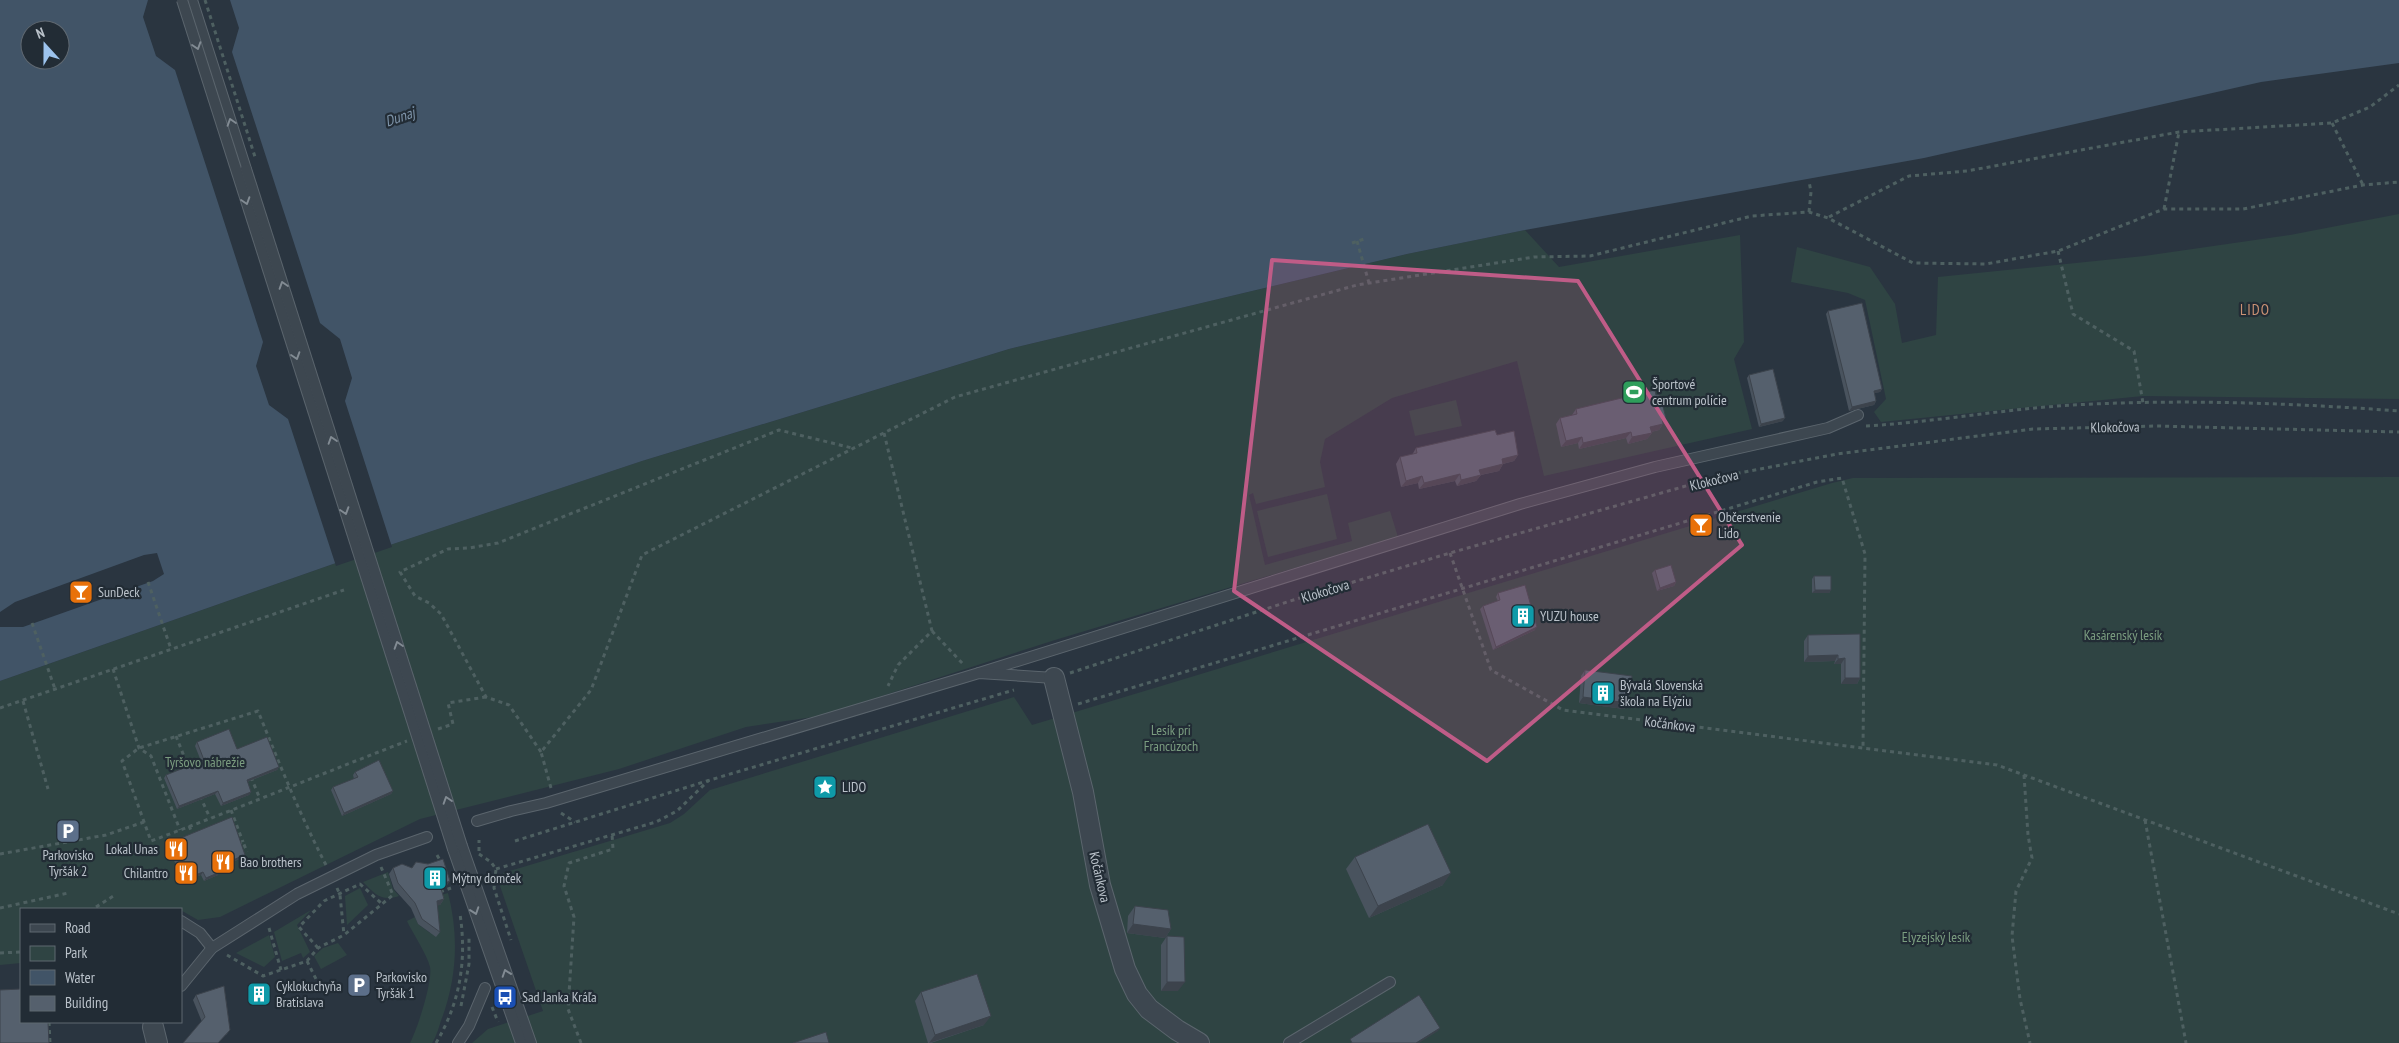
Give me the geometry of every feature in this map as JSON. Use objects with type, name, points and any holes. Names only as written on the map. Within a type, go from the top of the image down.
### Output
[{"type":"street","name":"Kočánkova","points":[[1054,678],[1083,792],[1100,885],[1130,981],[1137,994],[1149,1009],[1177,1030],[1199,1043]]},
{"type":"lane","points":[[182,0],[458,848],[518,1020],[531,1043]]},
{"type":"lane","points":[[192,0],[458,848]]},
{"type":"lane","name":"Klokočova","points":[[477,821],[555,800],[878,705],[1520,504],[1655,467],[1828,428],[1858,415]]},
{"type":"lane","points":[[976,674],[1054,678]]},
{"type":"lane","points":[[182,985],[212,948],[297,894],[376,855],[427,837]]},
{"type":"lane","points":[[182,922],[200,933],[212,948]]},
{"type":"lane","points":[[1289,1043],[1390,982]]},
{"type":"lane","points":[[458,1043],[469,1026],[485,988]]},
{"type":"lane","points":[[518,1020],[521,1043]]},
{"type":"path","points":[[1828,218],[1910,176],[1967,171],[2179,132],[2332,123],[2370,107],[2399,85]]},
{"type":"path","points":[[2332,123],[2363,185]]},
{"type":"path","points":[[2164,209],[2179,132]]},
{"type":"path","points":[[1809,181],[1811,192],[1809,212]]},
{"type":"path","points":[[541,752],[591,690],[642,554],[955,397],[1369,283],[1534,257],[1590,256],[1752,216],[1809,212],[1828,218],[1913,263],[1986,264],[2058,251],[2164,209],[2243,210],[2363,185],[2399,182]]},
{"type":"path","points":[[1352,243],[1364,239]]},
{"type":"path","points":[[1357,241],[1369,283]]},
{"type":"path","points":[[2058,251],[2073,314],[2134,351],[2143,402]]},
{"type":"path","points":[[1864,426],[2072,405],[2143,402],[2331,406],[2399,411]]},
{"type":"path","name":"Klokočova","points":[[1054,678],[1450,553],[1714,478],[1837,454],[2014,431],[2157,426],[2399,432]]},
{"type":"path","points":[[486,697],[441,614],[429,603],[415,596],[400,572],[448,549],[469,548],[498,543],[779,430],[853,448]]},
{"type":"path","points":[[884,432],[932,632],[976,674]]},
{"type":"path","points":[[1062,704],[1080,704],[1817,482],[1842,478],[1865,554],[1863,748]]},
{"type":"path","name":"Kočánkova","points":[[1450,553],[1491,670],[1563,710],[1997,765],[2399,914]]},
{"type":"path","points":[[148,582],[171,649]]},
{"type":"path","points":[[0,708],[344,590]]},
{"type":"path","points":[[32,624],[55,689]]},
{"type":"path","points":[[878,705],[898,666],[932,632]]},
{"type":"path","points":[[113,669],[140,748],[151,756],[180,830]]},
{"type":"path","points":[[515,841],[710,780],[1016,690]]},
{"type":"path","points":[[453,724],[448,703],[486,697],[509,705],[541,752],[555,800]]},
{"type":"path","points":[[23,700],[48,789]]},
{"type":"path","points":[[344,935],[340,896],[332,876],[306,828],[289,787],[258,710],[140,748],[122,761],[151,841],[260,799],[289,787],[392,747]]},
{"type":"path","points":[[176,735],[191,774]]},
{"type":"path","points":[[249,772],[260,799]]},
{"type":"path","points":[[2024,775],[2028,834],[2032,858],[2016,891],[2012,936],[2020,999],[2030,1043]]},
{"type":"path","points":[[496,869],[656,822],[677,811],[710,780]]},
{"type":"path","points":[[199,792],[210,818]]},
{"type":"path","points":[[231,810],[248,852]]},
{"type":"path","points":[[2144,820],[2186,1043]]},
{"type":"path","points":[[0,854],[106,835],[144,822]]},
{"type":"path","points":[[189,826],[196,843]]},
{"type":"path","points":[[581,1043],[568,1009],[574,917],[564,886],[569,863],[613,849],[612,834]]},
{"type":"path","points":[[479,840],[479,854],[491,862],[496,869],[494,888],[512,942]]},
{"type":"path","points":[[235,845],[243,842]]},
{"type":"path","points":[[212,948],[263,976],[306,961],[318,948],[344,935],[393,895],[376,855]]},
{"type":"path","points":[[318,948],[299,927],[324,902],[340,896],[360,884],[381,903]]},
{"type":"path","points":[[454,884],[457,892]]},
{"type":"path","points":[[437,894],[451,888]]},
{"type":"path","points":[[0,908],[68,893]]},
{"type":"path","points":[[96,907],[115,895]]},
{"type":"path","points":[[436,1043],[449,1019],[458,994],[462,965],[463,934],[461,909],[467,928]]},
{"type":"path","points":[[265,914],[282,970]]},
{"type":"path","points":[[458,1014],[465,993],[469,964],[468,937]]},
{"type":"path","points":[[0,954],[20,952]]},
{"type":"path","points":[[306,961],[322,991]]},
{"type":"path","points":[[49,1023],[50,1043]]},
{"type":"highlighted area","points":[[1272,260],[1578,281],[1742,545],[1487,761],[1234,591]]},
{"type":"green space","points":[[2399,214],[2399,399],[2143,396],[1881,422],[1874,412],[1886,399],[1865,300],[1848,293],[1791,282],[1797,247],[1870,267],[1895,304],[1902,343],[1936,335],[1938,277],[2144,256],[2290,235]]},
{"type":"green space","name":"Tyršovo nábrežie","points":[[1525,230],[1559,267],[1740,235],[1744,342],[1734,359],[1752,429],[1544,476],[1517,361],[1392,398],[1325,439],[1320,462],[1325,487],[1256,504],[1253,493],[1249,495],[1265,565],[1352,541],[1348,523],[1390,511],[1398,537],[1055,640],[820,716],[746,727],[619,769],[420,819],[220,917],[198,920],[182,911],[182,908],[20,908],[20,963],[0,965],[0,681],[336,563],[642,461],[1009,349],[1407,254]]},
{"type":"green space","points":[[1456,400],[1462,426],[1415,436],[1409,411]]},
{"type":"green space","points":[[2399,477],[2399,1043],[472,1043],[488,1029],[543,1011],[500,886],[503,873],[670,823],[684,814],[710,790],[1014,697],[1032,725],[1853,478]]},
{"type":"green space","points":[[1327,494],[1337,539],[1268,557],[1257,511]]},
{"type":"green space","points":[[388,872],[393,889],[399,896],[387,898],[379,896],[363,882]]},
{"type":"green space","points":[[360,888],[368,905],[347,925],[345,896]]},
{"type":"green space","points":[[448,893],[454,924],[455,956],[447,1003],[437,1034],[432,1043],[410,1043],[424,1005],[429,983],[430,967],[407,921],[415,917],[418,924],[430,933],[435,931],[437,896]]},
{"type":"green space","points":[[311,910],[297,925],[310,952],[303,958],[301,953],[282,961],[274,932]]},
{"type":"green space","points":[[269,935],[275,957],[264,967],[236,953]]},
{"type":"green space","points":[[338,943],[347,955],[321,969],[314,956],[323,948]]},
{"type":"water","name":"Dunaj","points":[[0,0],[2399,0],[2399,63],[2261,82],[1924,158],[1525,230],[1407,254],[1009,349],[642,461],[336,563],[0,681]]},
{"type":"pier","points":[[148,0],[230,0],[239,28],[232,52],[320,323],[340,339],[352,378],[345,401],[392,547],[336,566],[288,419],[269,405],[256,366],[263,342],[175,70],[156,56],[143,17]]},
{"type":"pier","points":[[157,553],[164,574],[153,581],[23,627],[0,627],[0,612],[15,602],[144,555]]},
{"type":"building","points":[[1862,303],[1882,389],[1874,391],[1876,401],[1852,407],[1828,311]]},
{"type":"building","points":[[1773,369],[1785,418],[1761,424],[1749,375]]},
{"type":"building","points":[[1655,390],[1656,395],[1660,395],[1666,418],[1662,419],[1663,424],[1650,427],[1652,433],[1632,437],[1631,432],[1583,443],[1582,437],[1566,441],[1560,418],[1577,414],[1576,409]]},
{"type":"building","points":[[1495,430],[1497,435],[1514,431],[1518,455],[1502,459],[1503,464],[1479,470],[1481,475],[1461,480],[1460,474],[1424,483],[1422,476],[1406,481],[1400,457],[1417,453],[1416,448]]},
{"type":"building","points":[[1671,565],[1676,582],[1660,588],[1655,570]]},
{"type":"building","points":[[1814,576],[1831,576],[1831,590],[1815,590]]},
{"type":"building","name":"YUZU house","points":[[1525,585],[1537,627],[1496,647],[1483,606],[1500,600],[1498,593]]},
{"type":"building","points":[[1860,634],[1860,678],[1845,678],[1845,658],[1838,659],[1838,655],[1808,656],[1808,635]]},
{"type":"building","name":"Bývalá Slovenská škola na Elýziu","points":[[1585,670],[1632,676],[1628,703],[1583,697]]},
{"type":"building","points":[[229,729],[237,749],[267,737],[279,767],[247,780],[251,792],[223,803],[218,791],[179,806],[166,775],[204,760],[197,742]]},
{"type":"building","points":[[379,760],[393,791],[344,813],[333,787],[358,777],[355,772]]},
{"type":"building","points":[[232,817],[245,855],[218,866],[220,872],[206,878],[203,872],[185,879],[171,842]]},
{"type":"building","points":[[1428,824],[1451,873],[1378,906],[1355,857]]},
{"type":"building","points":[[443,859],[450,881],[440,885],[444,899],[437,901],[440,932],[422,919],[415,903],[398,883],[393,868],[402,864],[412,868],[416,862],[428,864]]},
{"type":"building","points":[[1135,906],[1168,910],[1171,929],[1133,924]]},
{"type":"building","points":[[1167,936],[1184,937],[1185,982],[1167,982]]},
{"type":"building","points":[[977,974],[991,1016],[935,1035],[921,992]]},
{"type":"building","points":[[224,986],[230,1030],[218,1043],[183,1043],[205,1017],[196,995]]},
{"type":"building","points":[[20,989],[20,1023],[48,1023],[49,1043],[0,1043],[0,990]]},
{"type":"building","points":[[1419,995],[1440,1028],[1416,1043],[1352,1043],[1350,1039]]},
{"type":"building","points":[[826,1032],[829,1043],[793,1043]]},
{"type":"place","name":"Športové centrum polície","points":[[1634,392]]},
{"type":"place","name":"Občerstvenie Lido","points":[[1701,525]]},
{"type":"place","name":"SunDeck","points":[[81,592]]},
{"type":"place","name":"YUZU house","points":[[1523,616]]},
{"type":"place","name":"Bývalá Slovenská škola na Elýziu","points":[[1603,693]]},
{"type":"place","name":"LIDO","points":[[825,787]]},
{"type":"place","name":"Parkovisko Tyršák 2","points":[[68,831]]},
{"type":"place","name":"Lokal Unas","points":[[176,849]]},
{"type":"place","name":"Bao brothers","points":[[223,862]]},
{"type":"place","name":"Chilantro","points":[[186,873]]},
{"type":"place","name":"Mýtny domček","points":[[435,878]]},
{"type":"place","name":"Parkovisko Tyršák 1","points":[[359,985]]},
{"type":"place","name":"Cyklokuchyňa Bratislava","points":[[259,994]]},
{"type":"place","name":"Sad Janka Kráľa","points":[[505,997]]},
{"type":"district","name":"LIDO","points":[[2255,310]]},
{"type":"park label","name":"Kasárenský lesík","points":[[2123,635]]},
{"type":"park label","name":"Lesík pri Francúzoch","points":[[1171,738]]},
{"type":"park label","name":"Elyzejský lesík","points":[[1936,937]]}]
